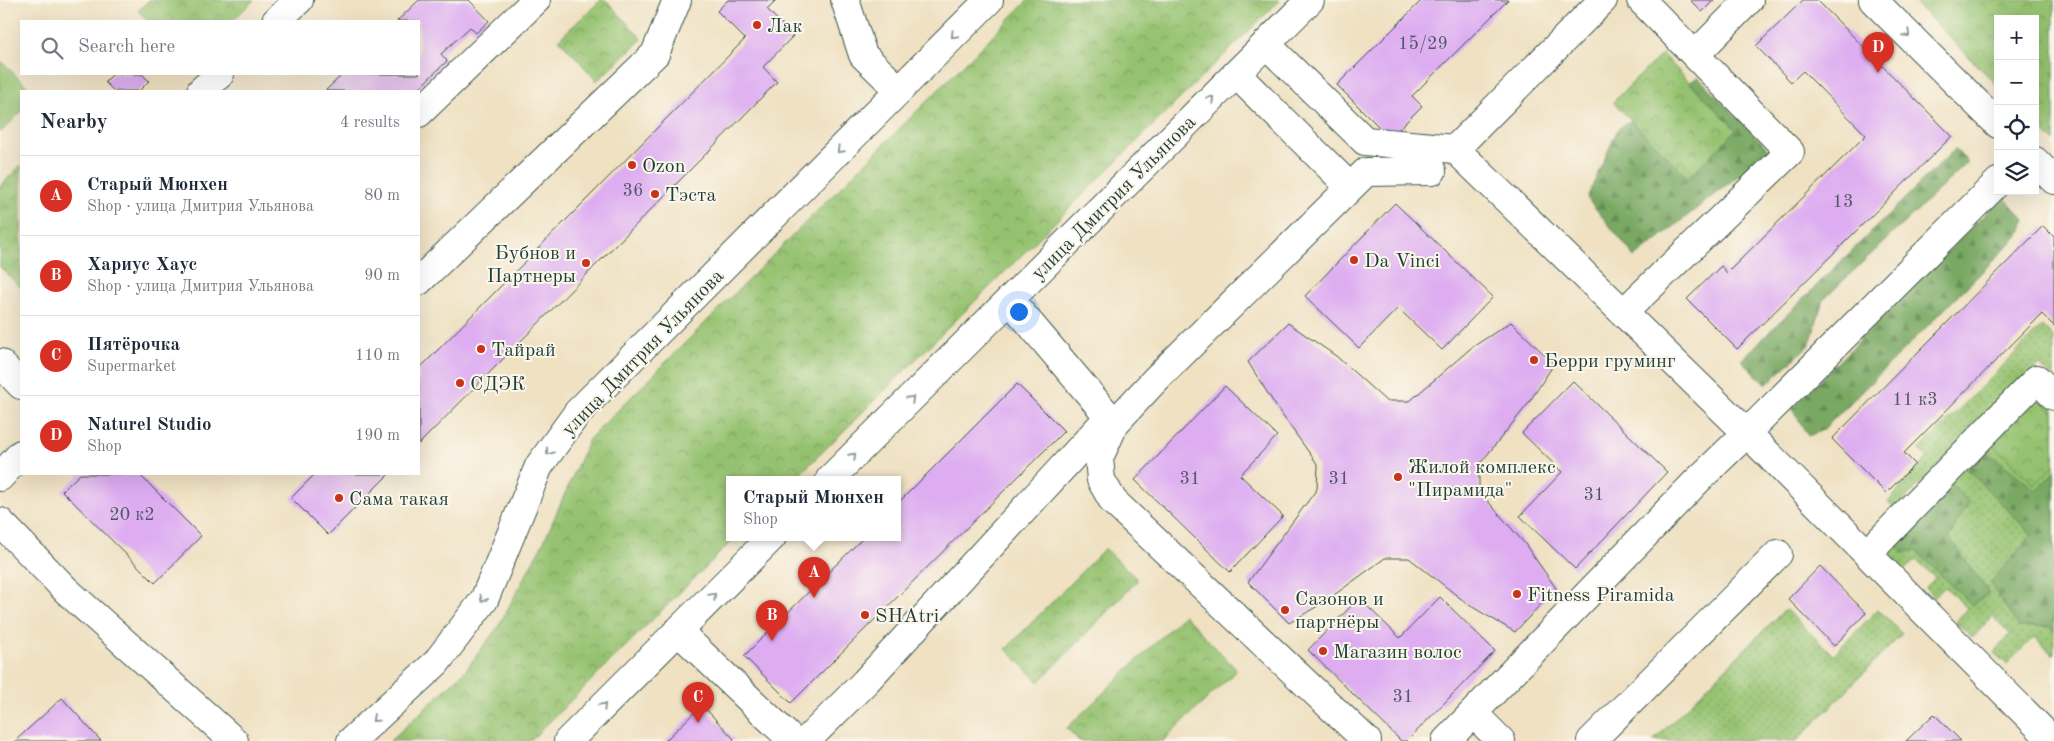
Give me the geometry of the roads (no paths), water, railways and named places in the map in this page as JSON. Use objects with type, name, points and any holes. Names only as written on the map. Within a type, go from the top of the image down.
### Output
[{"type":"main road","points":[[277,20],[299,0]]},
{"type":"main road","points":[[420,112],[536,0]]},
{"type":"main road","points":[[420,280],[655,54],[677,0]]},
{"type":"main road","points":[[845,0],[863,55],[899,90]]},
{"type":"main road","name":"улица Дмитрия Ульянова","points":[[351,741],[436,663],[484,600],[539,466],[578,412],[989,0]]},
{"type":"main road","name":"улица Дмитрия Ульянова","points":[[833,476],[1310,0]]},
{"type":"main road","points":[[1455,149],[1603,0]]},
{"type":"main road","points":[[1624,312],[1790,152],[1641,0]]},
{"type":"main road","points":[[1695,55],[1749,0]]},
{"type":"main road","points":[[1873,0],[1994,120]]},
{"type":"main road","points":[[1266,44],[1365,141],[1455,149],[1624,312],[2053,741]]},
{"type":"main road","points":[[1236,74],[1349,186]]},
{"type":"main road","points":[[202,90],[219,75]]},
{"type":"main road","points":[[2039,165],[2054,180]]},
{"type":"main road","points":[[1367,741],[1113,501],[1101,480],[1099,458],[1115,422],[1154,380],[1349,186],[1366,172],[1432,172]]},
{"type":"main road","points":[[1446,741],[1697,481],[1747,434],[1994,186]]},
{"type":"main road","points":[[806,741],[865,682],[1109,417],[1010,300]]},
{"type":"main road","points":[[0,364],[20,384]]},
{"type":"main road","points":[[1866,554],[2037,380],[2054,396]]},
{"type":"main road","points":[[0,478],[20,455]]},
{"type":"main road","points":[[0,522],[67,591],[234,741]]},
{"type":"main road","points":[[568,741],[768,541]]},
{"type":"main road","points":[[1591,741],[1778,554]]},
{"type":"main road","points":[[678,631],[793,741]]},
{"type":"main road","points":[[1473,713],[1501,741]]},
{"type":"place","name":"Лак","points":[[757,25]]},
{"type":"place","name":"Naturel Studio","points":[[1878,73]]},
{"type":"place","name":"Ozon","points":[[632,165]]},
{"type":"place","name":"Тэста","points":[[655,194]]},
{"type":"place","name":"Da Vinci","points":[[1354,260]]},
{"type":"place","name":"Бубнов и Партнеры","points":[[586,263]]},
{"type":"place","name":"Тайрай","points":[[481,349]]},
{"type":"place","name":"Берри груминг","points":[[1534,360]]},
{"type":"place","name":"СДЭК","points":[[460,383]]},
{"type":"place","name":"Жилой комплекс \"Пирамида\"","points":[[1398,477]]},
{"type":"place","name":"Сама такая","points":[[339,498]]},
{"type":"place","name":"Fitness Piramida","points":[[1517,594]]},
{"type":"place","name":"Старый Мюнхен","points":[[814,598]]},
{"type":"place","name":"Сазонов и партнёры","points":[[1285,610]]},
{"type":"place","name":"SHAtri","points":[[865,615]]},
{"type":"place","name":"Хариус Хаус","points":[[772,641]]},
{"type":"place","name":"Магазин волос","points":[[1323,651]]},
{"type":"place","name":"Пятёрочка","points":[[698,723]]}]
